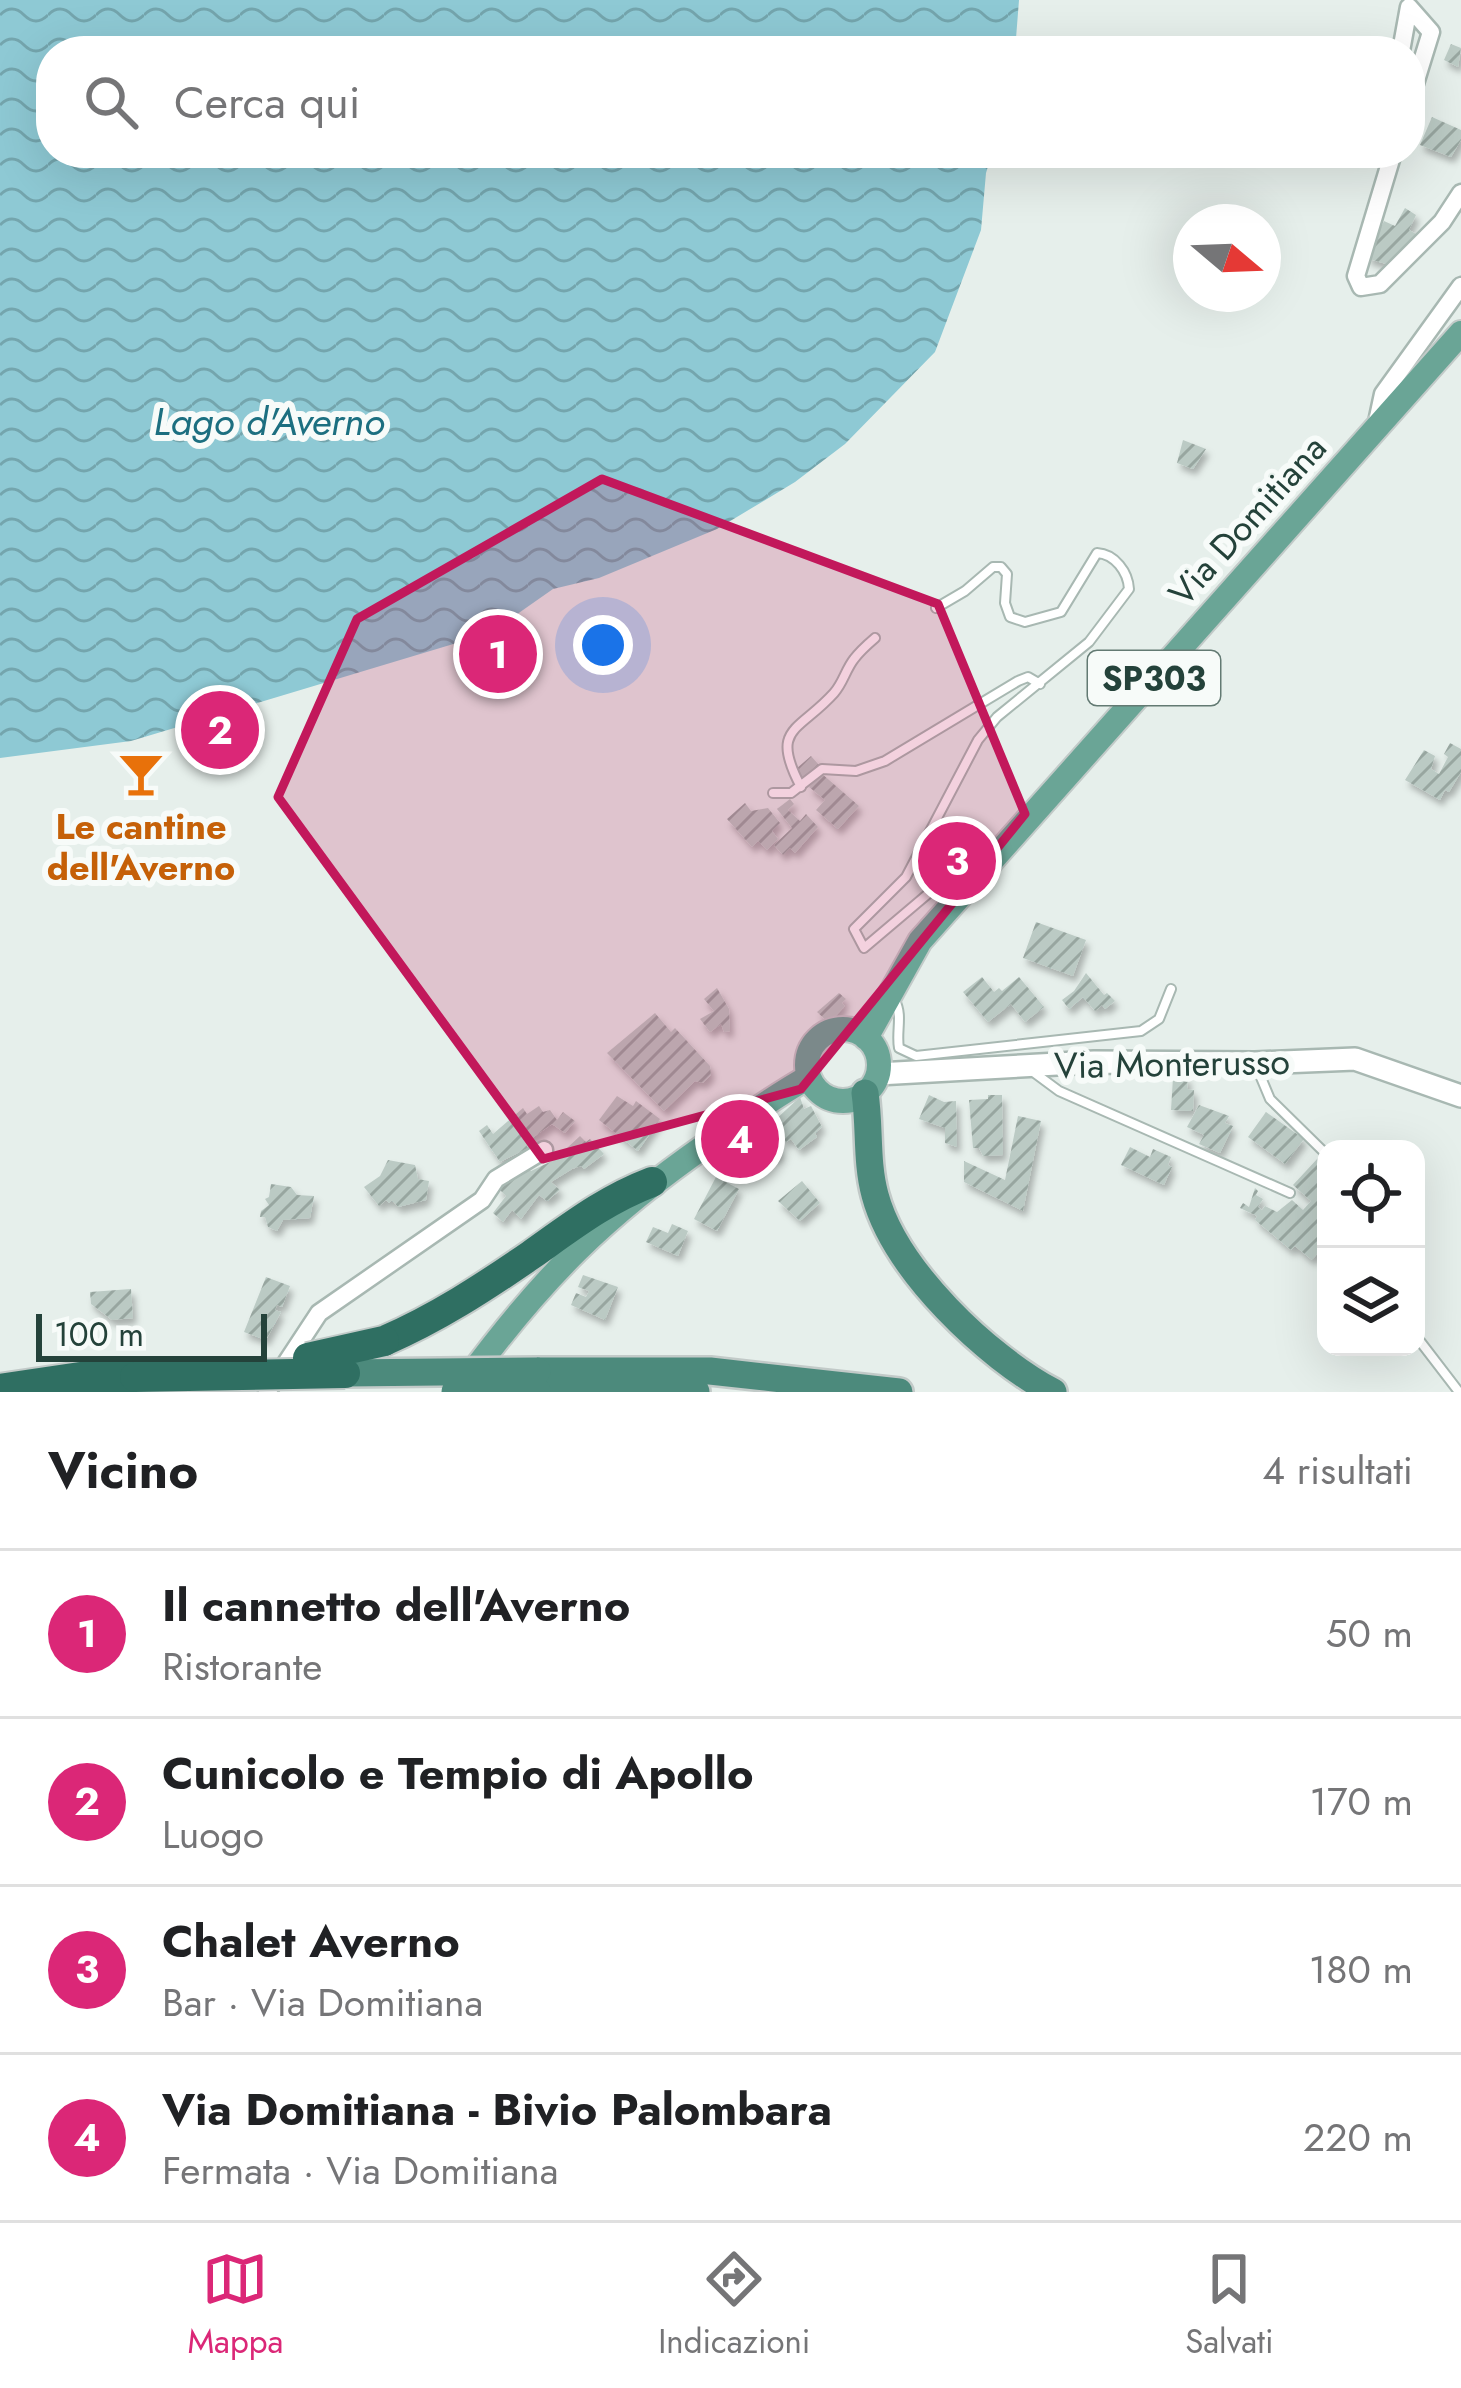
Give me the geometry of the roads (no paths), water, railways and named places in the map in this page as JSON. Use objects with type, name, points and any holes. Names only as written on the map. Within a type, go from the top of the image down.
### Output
[{"type":"highway","points":[[871,1083],[874,1191],[898,1243],[928,1285],[974,1334],[995,1354],[1053,1392]]},
{"type":"highway","points":[[240,1375],[261,1364],[340,1354],[429,1321],[478,1292],[611,1197],[652,1182]]},
{"type":"highway","points":[[457,1392],[537,1381],[710,1371],[899,1392]]},
{"type":"highway","points":[[0,1389],[80,1377],[345,1373],[696,1392]]},
{"type":"main road","name":"Via Domitiana","points":[[866,1038],[920,941],[1461,333]]},
{"type":"main road","points":[[840,1029],[866,1038],[877,1054],[871,1083],[838,1101],[820,1093],[809,1077],[810,1049],[823,1035],[840,1029]]},
{"type":"main road","points":[[457,1392],[547,1278],[601,1225],[652,1182],[809,1077]]},
{"type":"street","points":[[1404,36],[1409,7],[1431,32],[1425,51]]},
{"type":"street","points":[[1388,168],[1356,276],[1361,287],[1380,284],[1442,222],[1461,193]]},
{"type":"street","points":[[1376,429],[1383,394],[1461,286]]},
{"type":"street","name":"Via Monterusso","points":[[871,1083],[1025,1065],[1355,1059],[1461,1096]]},
{"type":"street","points":[[268,1392],[319,1312],[482,1200],[496,1179],[544,1150]]},
{"type":"lane","points":[[935,608],[993,567],[1001,567],[1007,574],[1005,603],[1010,617],[1025,622],[1061,612],[1092,558],[1105,554],[1125,570],[1129,589],[1089,642],[997,717],[978,740],[906,877],[854,928],[864,949],[942,882],[962,893]]},
{"type":"lane","points":[[801,787],[786,738],[836,692],[854,659],[875,638]]},
{"type":"lane","points":[[773,794],[801,787],[822,769],[856,771],[885,761],[1028,677],[1040,684]]},
{"type":"lane","points":[[889,997],[897,1003],[900,1016],[899,1048],[916,1056],[1142,1031],[1159,1019],[1171,988]]},
{"type":"lane","points":[[1255,1063],[1270,1099],[1317,1145]]},
{"type":"lane","points":[[1025,1065],[1059,1091],[1290,1193]]},
{"type":"lane","points":[[1425,1347],[1460,1392]]},
{"type":"water","name":"Lago d'Averno","points":[[0,0],[1019,0],[1016,36],[36,36],[36,168],[988,168],[981,230],[935,352],[845,444],[795,482],[717,529],[599,578],[553,589],[503,624],[460,642],[131,741],[0,758]]},
{"type":"place","name":"Il cannetto dell'Averno","points":[[498,654]]},
{"type":"place","name":"Cunicolo e Tempio di Apollo","points":[[220,730]]},
{"type":"place","name":"Le cantine dell'Averno","points":[[141,774]]},
{"type":"place","name":"Chalet Averno","points":[[957,861]]},
{"type":"place","name":"Via Domitiana - Bivio Palombara","points":[[740,1139]]}]
